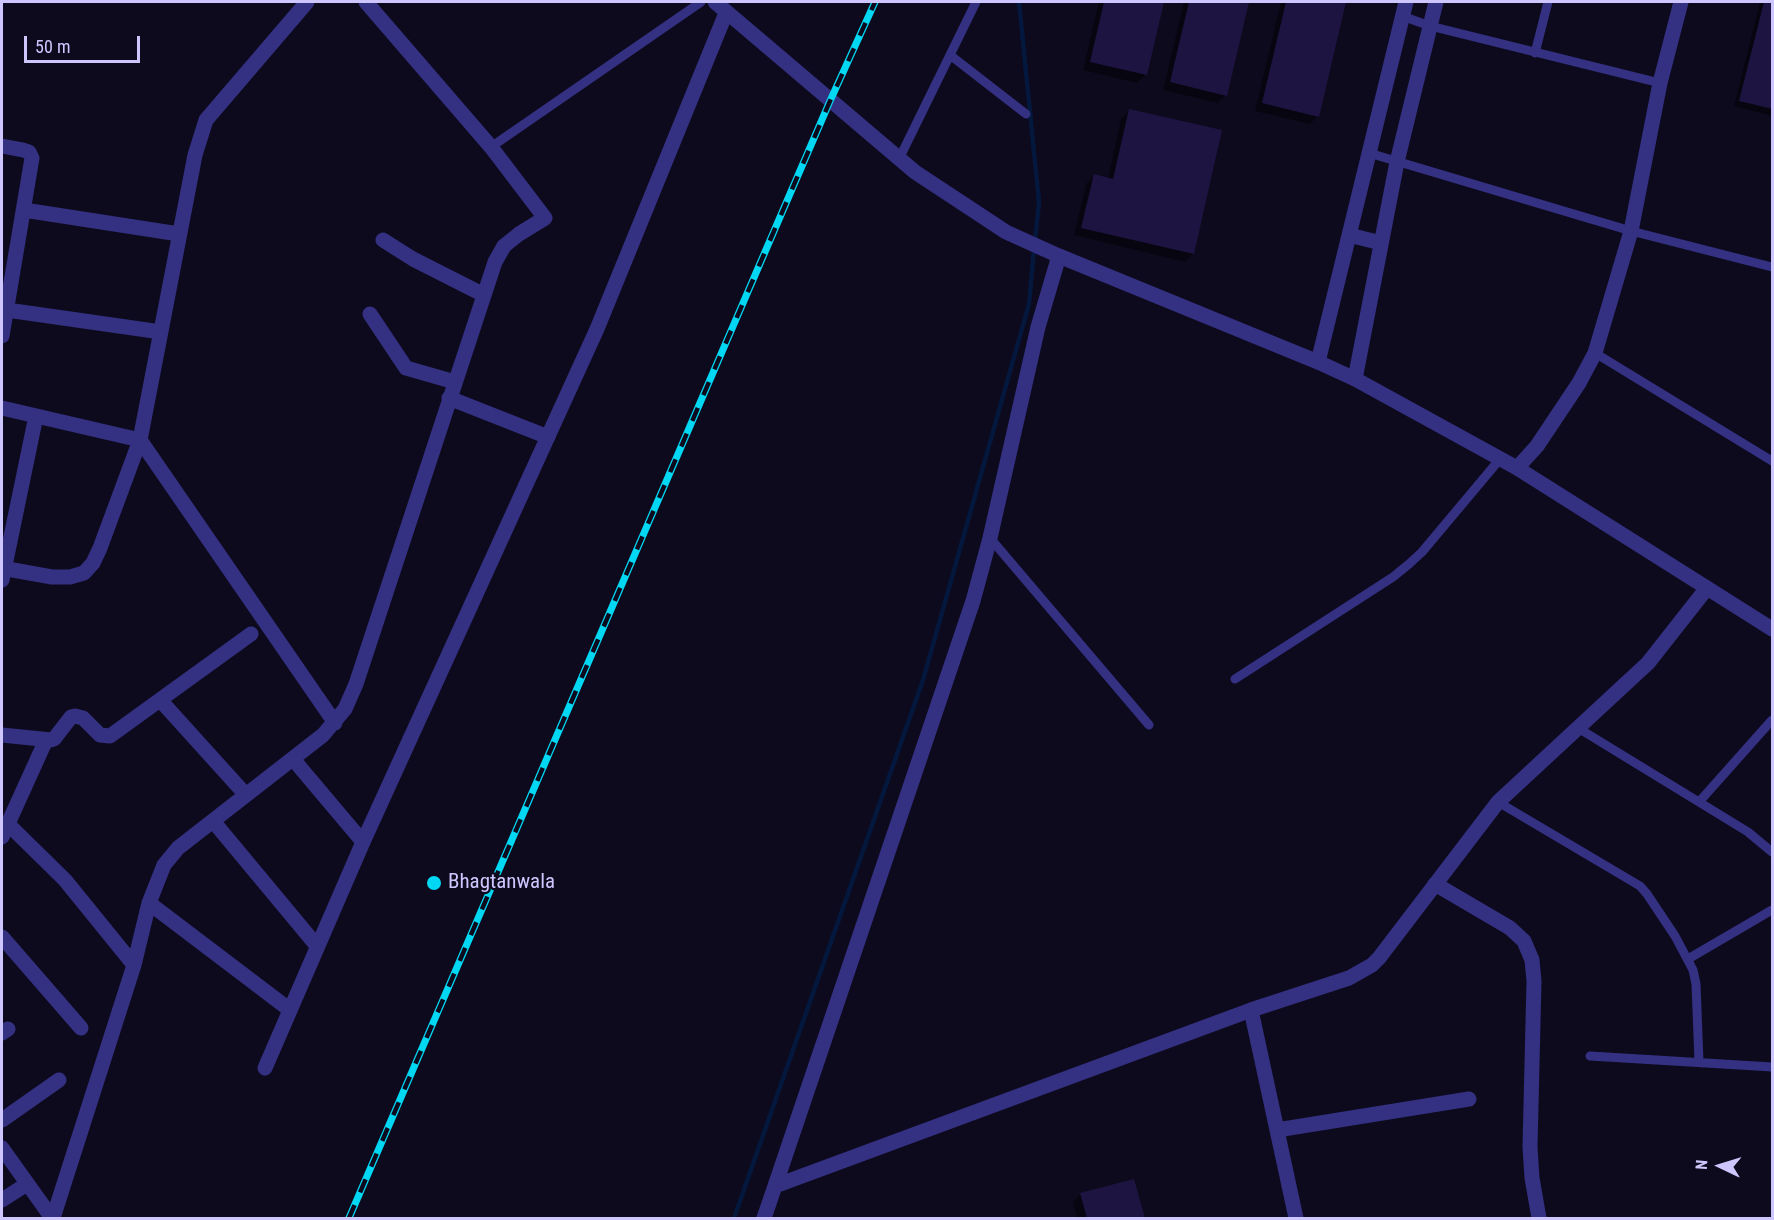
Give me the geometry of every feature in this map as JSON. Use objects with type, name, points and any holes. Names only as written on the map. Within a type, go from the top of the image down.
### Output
[{"type":"street","points":[[36,416],[2,572],[70,578],[84,573],[93,563],[140,440],[195,155],[206,120],[308,2]]},
{"type":"street","points":[[52,1218],[134,965],[149,903],[164,865],[178,848],[323,735],[345,709],[356,684],[495,262],[504,246],[545,218],[491,147],[366,2]]},
{"type":"street","points":[[1355,379],[1397,162],[1436,2]]},
{"type":"street","points":[[1517,468],[1537,446],[1579,383],[1595,353],[1631,231],[1660,83],[1681,2]]},
{"type":"street","points":[[265,1068],[363,842],[617,280],[721,7],[915,172],[1006,232],[1355,379],[1517,468],[1773,629]]},
{"type":"street","points":[[1318,362],[1404,9]]},
{"type":"street","points":[[2,146],[29,152],[32,158],[2,336]]},
{"type":"street","points":[[24,210],[179,234]]},
{"type":"street","points":[[1349,234],[1381,243]]},
{"type":"street","points":[[383,240],[413,259],[484,294]]},
{"type":"street","points":[[764,1218],[957,652],[990,538],[1055,254]]},
{"type":"street","points":[[7,310],[161,332]]},
{"type":"street","points":[[369,314],[406,368],[455,382]]},
{"type":"street","points":[[449,398],[548,436]]},
{"type":"street","points":[[2,408],[140,440],[335,723]]},
{"type":"street","points":[[775,1186],[1251,1010],[1349,978],[1372,965],[1498,802],[1648,663],[1707,588]]},
{"type":"street","points":[[2,735],[46,741],[54,739],[67,721],[75,716],[83,718],[100,735],[110,736],[251,634]]},
{"type":"street","points":[[160,700],[246,795]]},
{"type":"street","points":[[46,741],[5,831],[64,880],[134,965]]},
{"type":"street","points":[[293,759],[363,842]]},
{"type":"street","points":[[213,821],[317,946]]},
{"type":"street","points":[[1435,885],[1510,928],[1524,941],[1532,960],[1534,981],[1530,1147],[1532,1178],[1539,1218]]},
{"type":"street","points":[[149,903],[290,1010]]},
{"type":"street","points":[[2,937],[81,1028]]},
{"type":"street","points":[[1251,1010],[1296,1218]]},
{"type":"street","points":[[2,1120],[59,1080]]},
{"type":"street","points":[[1277,1130],[1469,1099]]},
{"type":"street","points":[[2,1148],[52,1218]]},
{"type":"street","points":[[2,1200],[27,1184]]},
{"type":"lane","points":[[491,147],[701,2]]},
{"type":"lane","points":[[899,159],[976,2]]},
{"type":"lane","points":[[1535,53],[1548,2]]},
{"type":"lane","points":[[1404,9],[1430,26],[1660,83]]},
{"type":"lane","points":[[950,55],[1026,114]]},
{"type":"lane","points":[[1369,153],[1631,231],[1773,267]]},
{"type":"lane","points":[[1595,353],[1773,461]]},
{"type":"lane","points":[[1235,679],[1393,577],[1409,564],[1422,552],[1500,459]]},
{"type":"lane","points":[[990,538],[1149,725]]},
{"type":"lane","points":[[1699,802],[1773,720]]},
{"type":"lane","points":[[1578,728],[1748,832],[1773,852]]},
{"type":"lane","points":[[1498,802],[1640,886],[1656,906],[1688,959],[1696,984],[1699,1062]]},
{"type":"lane","points":[[1688,959],[1773,910]]},
{"type":"lane","points":[[1590,1056],[1773,1066]]},
{"type":"building","points":[[1104,2],[1164,2],[1147,75],[1090,62]]},
{"type":"building","points":[[1189,2],[1249,2],[1227,96],[1170,82]]},
{"type":"building","points":[[1286,2],[1346,2],[1319,117],[1262,103]]},
{"type":"building","points":[[1764,2],[1773,2],[1773,109],[1739,101]]},
{"type":"building","points":[[1129,109],[1222,130],[1194,254],[1081,228],[1094,174],[1113,179]]},
{"type":"building","points":[[1134,1179],[1145,1218],[1087,1218],[1080,1193]]},
{"type":"waterway","points":[[1019,2],[1039,202],[1035,241]]},
{"type":"waterway","points":[[734,1218],[923,680],[1029,304],[1034,249]]},
{"type":"railway","points":[[349,1218],[830,101],[875,2]]},
{"type":"place","name":"Bhagtanwala","points":[[434,883]]}]
